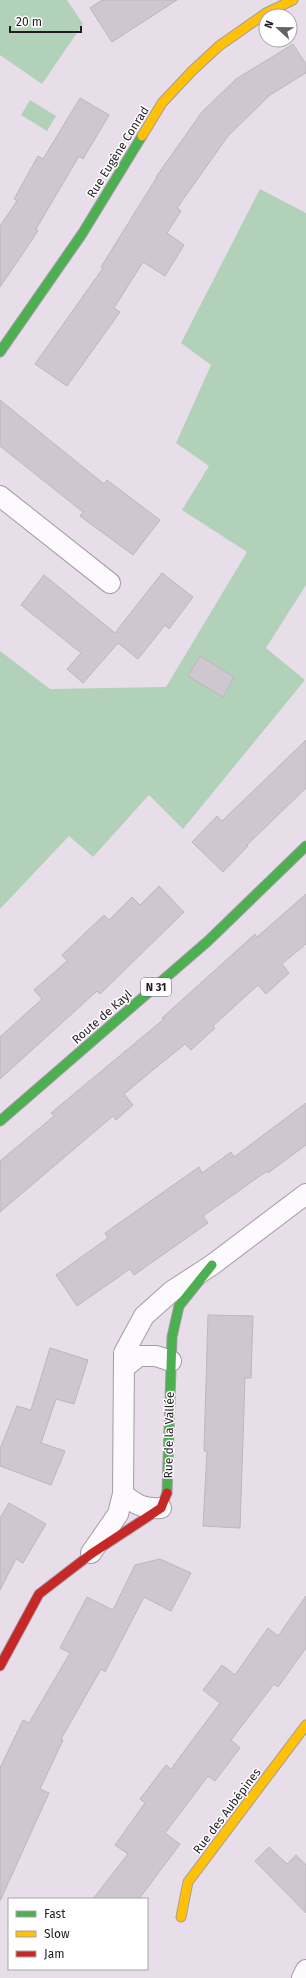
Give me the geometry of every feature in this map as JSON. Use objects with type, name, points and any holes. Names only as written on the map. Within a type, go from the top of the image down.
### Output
[{"type":"street","name":"Rue Eugène Conrad","points":[[0,352],[82,234],[162,104],[192,71],[219,46],[266,13],[293,0]]},
{"type":"street","points":[[0,496],[110,583]]},
{"type":"street","name":"Route de Kayl","points":[[0,1121],[208,942],[306,846]]},
{"type":"street","name":"Rue de la Vallée","points":[[91,1554],[118,1514],[123,1494],[124,1353],[144,1316],[172,1291],[212,1265],[306,1194]]},
{"type":"street","name":"Rue de la Vallée","points":[[0,1666],[39,1594],[91,1554],[161,1508],[168,1490],[172,1337],[178,1306],[212,1265]]},
{"type":"street","points":[[124,1368],[139,1356],[156,1356],[171,1361]]},
{"type":"street","points":[[123,1494],[135,1504],[147,1509],[161,1508]]},
{"type":"street","name":"Rue des Aubépines","points":[[181,1917],[188,1882],[306,1725]]},
{"type":"street","points":[[302,1978],[306,1970]]},
{"type":"green space","points":[[0,0],[67,0],[83,24],[42,84],[0,55]]},
{"type":"green space","points":[[30,100],[56,116],[47,131],[21,115]]},
{"type":"green space","points":[[260,189],[306,213],[306,585],[266,648],[305,680],[183,829],[149,795],[93,857],[69,836],[0,909],[0,651],[50,689],[166,687],[247,552],[182,510],[209,466],[176,443],[211,365],[181,343]]},
{"type":"building","points":[[102,0],[177,0],[112,42],[90,8]]},
{"type":"building","points":[[286,48],[296,48],[306,64],[306,73],[270,95],[228,136],[177,208],[181,211],[167,233],[184,245],[165,276],[143,262],[114,308],[120,312],[67,386],[35,364],[103,268],[101,267],[156,177],[202,112],[236,79]]},
{"type":"building","points":[[80,98],[109,115],[83,159],[79,156],[36,229],[38,231],[0,287],[0,226],[17,201],[14,199],[38,156],[43,159]]},
{"type":"building","points":[[0,400],[104,484],[107,480],[160,520],[133,555],[80,516],[83,512],[0,446]]},
{"type":"building","points":[[162,573],[193,597],[169,629],[165,625],[138,659],[118,643],[83,683],[67,669],[81,653],[21,605],[44,575],[115,633]]},
{"type":"building","points":[[200,656],[234,677],[223,697],[188,676]]},
{"type":"building","points":[[306,740],[306,788],[247,845],[248,846],[223,872],[192,842],[217,816],[222,821]]},
{"type":"building","points":[[159,886],[184,912],[100,994],[97,991],[0,1079],[0,1037],[42,999],[34,990],[67,961],[62,955],[104,915],[109,920],[132,897],[140,905]]},
{"type":"building","points":[[306,894],[306,944],[282,964],[289,973],[266,994],[258,985],[213,1026],[215,1028],[191,1050],[185,1044],[153,1070],[124,1094],[133,1105],[116,1120],[113,1116],[0,1212],[0,1161],[54,1116],[51,1113],[164,1019],[162,1018],[255,934],[257,937]]},
{"type":"building","points":[[306,1103],[306,1145],[268,1173],[267,1171],[203,1216],[208,1223],[134,1275],[130,1269],[77,1306],[56,1275],[108,1238],[105,1233],[199,1167],[202,1173],[231,1152],[234,1157]]},
{"type":"building","points":[[208,1315],[253,1316],[251,1378],[245,1378],[240,1528],[203,1526],[207,1451],[204,1451]]},
{"type":"building","points":[[50,1348],[88,1360],[74,1404],[56,1399],[41,1443],[65,1451],[51,1485],[0,1466],[0,1449],[17,1406],[31,1410]]},
{"type":"building","points":[[9,1503],[46,1524],[23,1563],[16,1559],[0,1590],[0,1518]]},
{"type":"building","points":[[160,1559],[191,1573],[171,1611],[144,1597],[105,1672],[101,1669],[61,1739],[63,1740],[40,1789],[49,1793],[0,1901],[0,1768],[23,1720],[29,1723],[70,1653],[60,1648],[87,1597],[113,1610],[135,1565]]},
{"type":"building","points":[[306,1596],[306,1648],[278,1687],[274,1684],[231,1740],[240,1748],[215,1781],[208,1776],[165,1833],[180,1844],[140,1898],[94,1898],[128,1854],[115,1845],[145,1803],[140,1799],[166,1765],[171,1769],[220,1703],[203,1690],[222,1665],[235,1675],[268,1628],[278,1636]]},
{"type":"building","points":[[269,1847],[287,1864],[296,1855],[306,1865],[306,1913],[255,1861]]},
{"type":"traffic: fast","points":[[0,352],[82,234],[142,136]]},
{"type":"traffic: fast","points":[[0,1121],[208,941],[306,846]]},
{"type":"traffic: fast","points":[[167,1493],[172,1337],[179,1306],[212,1265]]},
{"type":"traffic: slow","points":[[142,136],[162,103],[192,71],[219,46],[266,13],[293,0]]},
{"type":"traffic: slow","points":[[181,1917],[188,1882],[306,1725]]},
{"type":"traffic: jam","points":[[0,1666],[39,1594],[91,1554],[161,1508],[167,1493]]}]
